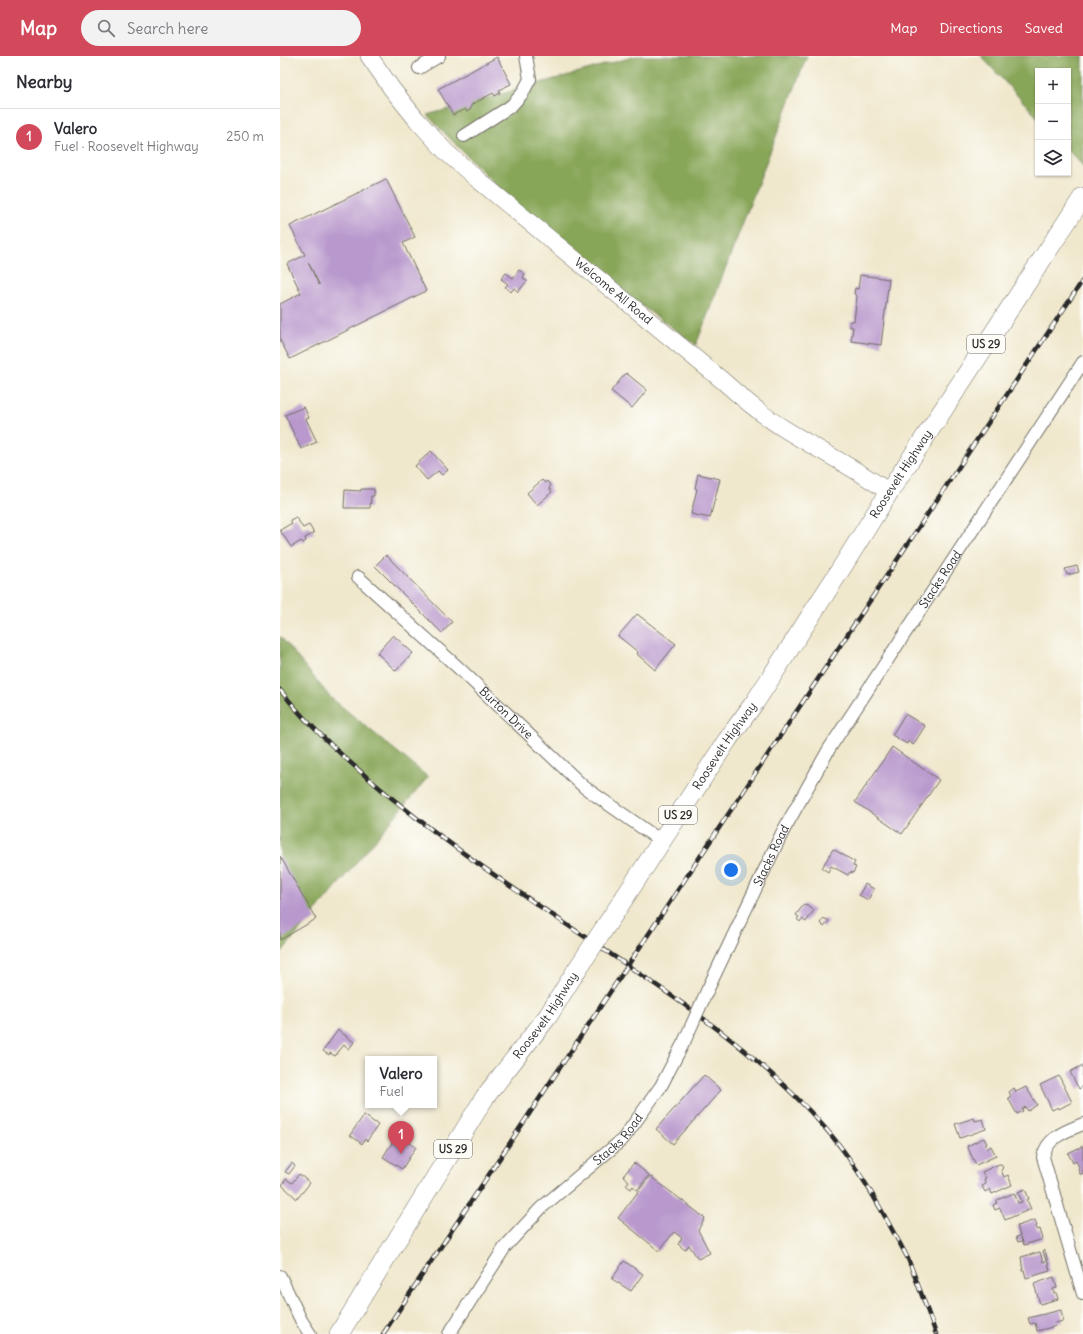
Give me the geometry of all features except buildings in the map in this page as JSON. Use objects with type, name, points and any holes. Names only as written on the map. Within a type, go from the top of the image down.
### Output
[{"type":"main road","name":"Roosevelt Highway","points":[[339,1334],[485,1097],[548,1016],[576,970],[626,897],[728,739],[755,702],[828,591],[889,492],[1083,197]]},
{"type":"street","name":"Welcome All Road","points":[[370,56],[392,89],[417,120],[446,152],[477,180],[719,377],[741,397],[783,428],[871,479],[889,492]]},
{"type":"street","points":[[419,68],[439,56]]},
{"type":"street","points":[[464,136],[511,106],[522,94],[530,79],[526,56]]},
{"type":"street","name":"Stacks Road","points":[[449,1334],[505,1248],[541,1208],[623,1139],[662,1086],[782,833],[829,749],[1083,362]]},
{"type":"street","name":"Burton Drive","points":[[358,577],[462,670],[584,787],[661,841]]},
{"type":"street","points":[[1083,1124],[1055,1137],[1045,1149],[1043,1157],[1083,1294]]},
{"type":"street","points":[[280,1276],[300,1320],[310,1334]]},
{"type":"green space","points":[[636,56],[807,56],[696,345],[548,238],[427,115]]},
{"type":"green space","points":[[981,56],[1083,56],[1083,166],[1071,153],[1071,68],[1035,68],[1035,115]]},
{"type":"green space","points":[[280,636],[330,697],[428,777],[280,954]]},
{"type":"railway","points":[[383,1334],[1083,280]]},
{"type":"railway","points":[[280,690],[304,718],[340,753],[409,812],[445,840],[716,1028],[773,1075],[800,1101],[843,1150],[874,1197],[908,1259],[936,1334]]},
{"type":"place","name":"Valero","points":[[401,1154]]}]
